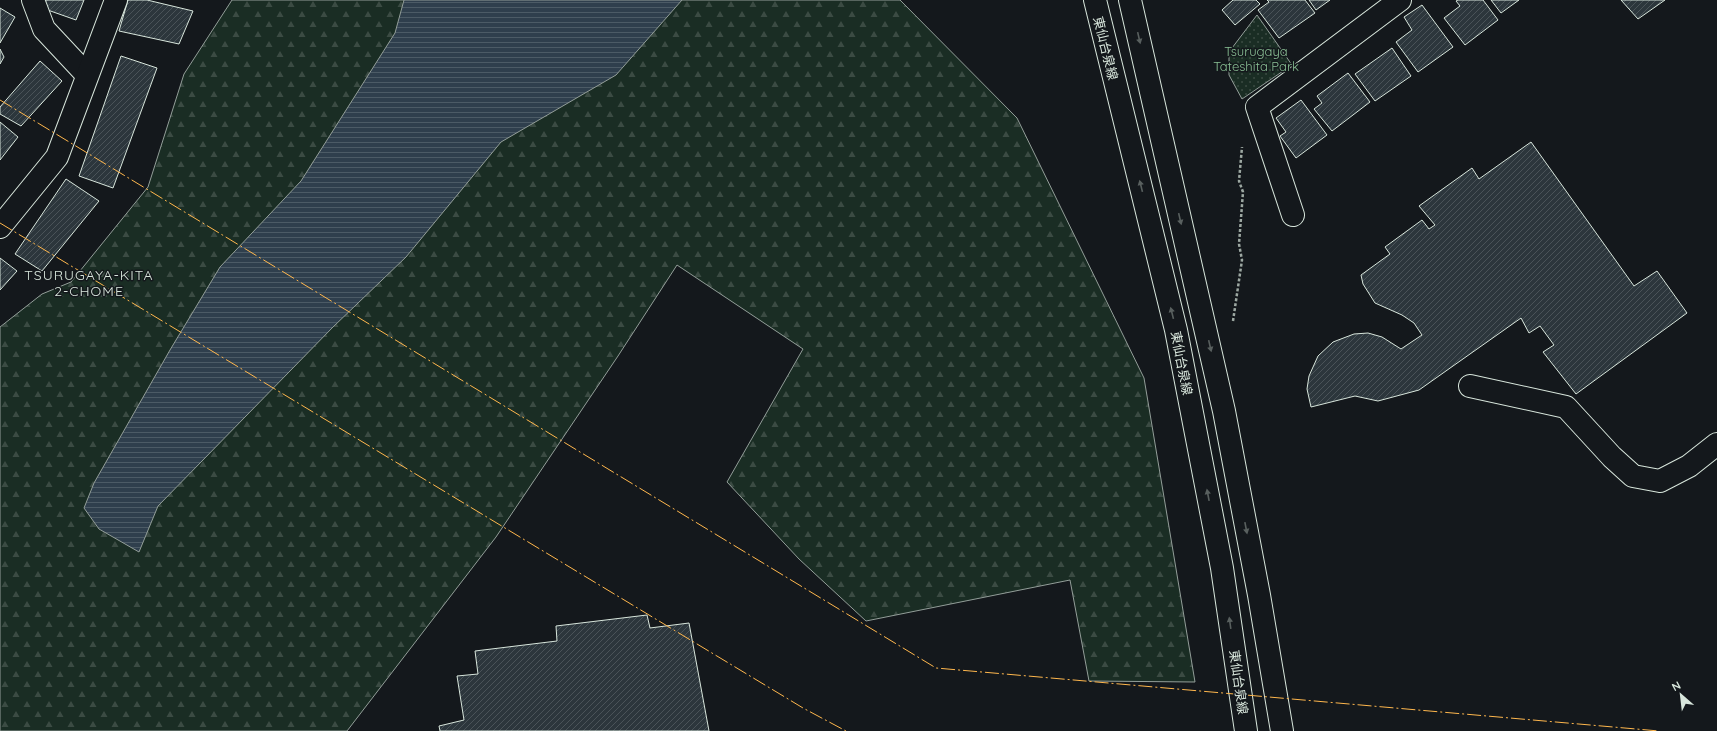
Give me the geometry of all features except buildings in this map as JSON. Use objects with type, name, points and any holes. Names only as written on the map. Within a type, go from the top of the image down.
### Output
[{"type":"street","points":[[33,0],[44,29],[87,75]]},
{"type":"street","points":[[0,227],[57,157],[116,0]]},
{"type":"street","name":"東仙台泉線","points":[[1095,0],[1176,330],[1222,568],[1246,731]]},
{"type":"street","points":[[1130,0],[1224,411],[1259,594],[1282,731]]},
{"type":"street","points":[[1293,215],[1257,107],[1396,1]]},
{"type":"street","points":[[1470,386],[1566,408],[1612,457],[1633,476],[1660,481],[1689,466],[1717,444]]},
{"type":"path","points":[[1233,321],[1242,260],[1239,244],[1243,192],[1239,181],[1242,145]]},
{"type":"green space","points":[[232,0],[900,0],[1017,118],[1144,378],[1195,682],[1089,681],[1070,580],[866,621],[799,559],[727,482],[803,349],[677,265],[618,356],[496,537],[347,731],[0,731],[0,327],[42,294],[71,282],[148,187],[184,74]]},
{"type":"green space","name":"Tsurugaya Tateshita Park","points":[[1257,15],[1292,65],[1242,99],[1229,75],[1229,52]]},
{"type":"water","points":[[404,0],[682,0],[616,75],[501,142],[406,257],[333,327],[158,506],[139,552],[99,529],[84,508],[94,483],[170,350],[220,267],[301,181],[395,33]]},
{"type":"power","points":[[0,100],[936,668],[1659,731]]},
{"type":"power","points":[[0,223],[803,708],[846,731]]},
{"type":"district","name":"TSURUGAYA-KITA 2-CHOME","points":[[89,284]]}]
